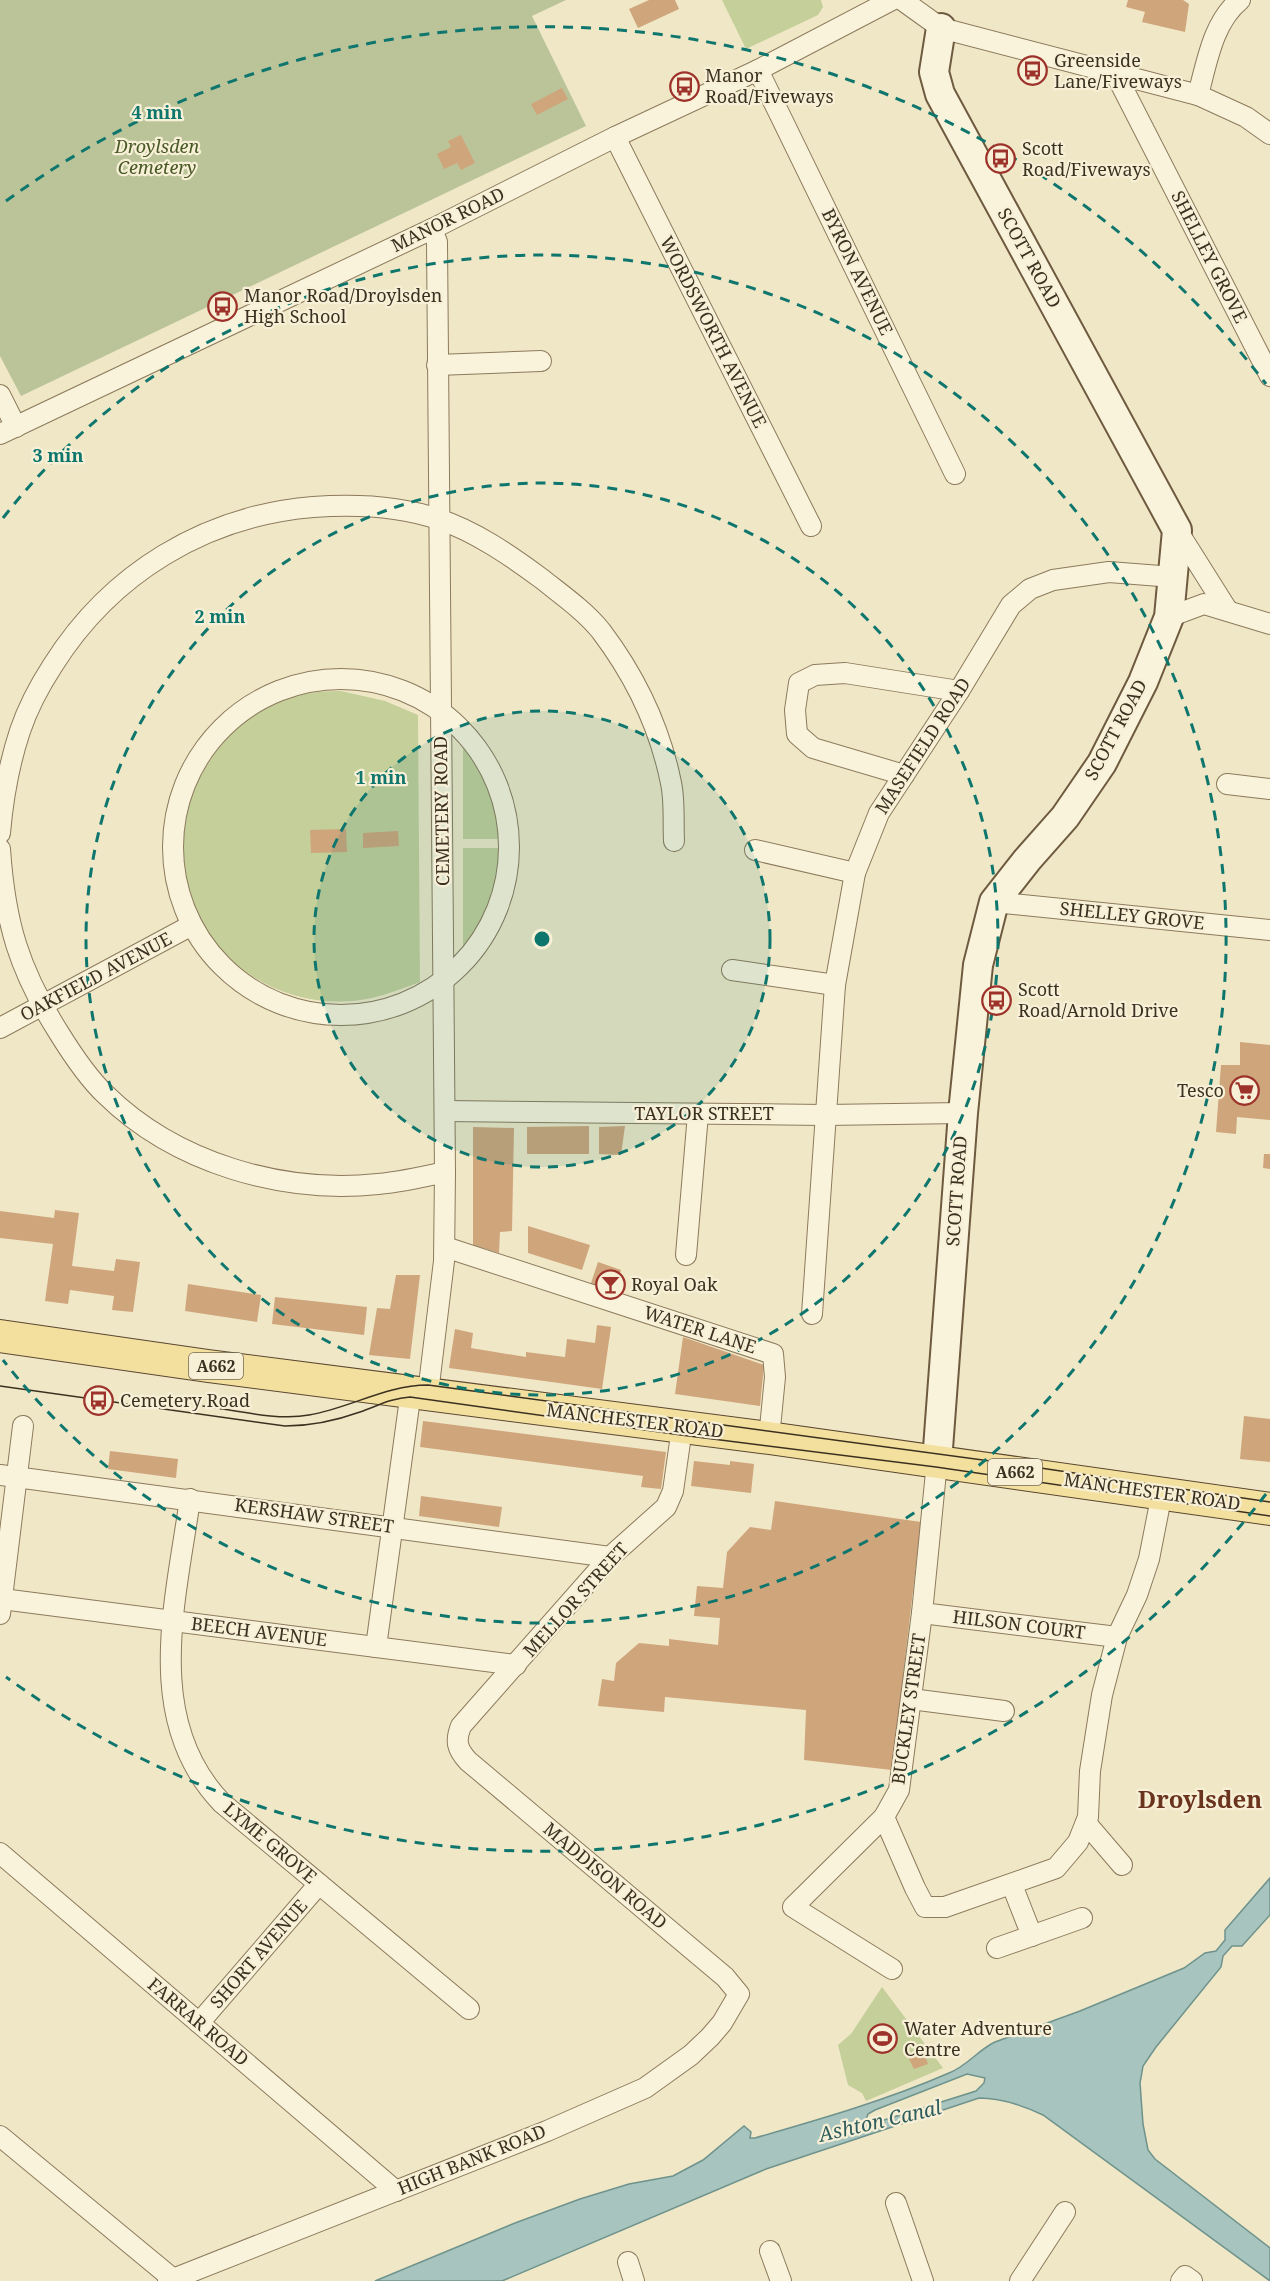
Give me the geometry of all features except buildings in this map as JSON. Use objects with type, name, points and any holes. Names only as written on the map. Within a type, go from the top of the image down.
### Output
[{"type":"main road","name":"MANCHESTER ROAD","points":[[0,1336],[208,1366],[769,1438],[1270,1509]]},
{"type":"street","name":"MANOR ROAD","points":[[8,430],[432,229],[615,137],[758,70],[892,0]]},
{"type":"street","points":[[902,0],[941,28],[1197,95],[1246,117],[1270,134]]},
{"type":"street","points":[[1197,95],[1217,31],[1229,9],[1240,0]]},
{"type":"street","name":"SCOTT ROAD","points":[[937,1462],[963,1113],[978,965],[994,902],[1027,860],[1065,818],[1102,763],[1143,682],[1169,617],[1177,530],[940,94],[934,72],[941,28]]},
{"type":"street","name":"BYRON AVENUE","points":[[758,70],[955,474]]},
{"type":"street","name":"SHELLEY GROVE","points":[[1115,73],[1270,376]]},
{"type":"street","name":"WORDSWORTH AVENUE","points":[[615,137],[811,526]]},
{"type":"street","name":"CEMETERY ROAD","points":[[376,1647],[393,1527],[445,1247],[445,984],[437,242],[432,229]]},
{"type":"street","points":[[437,365],[541,361]]},
{"type":"street","points":[[0,395],[8,430]]},
{"type":"street","points":[[0,833],[2,802],[21,728],[36,695],[77,630],[106,598],[141,569],[196,537],[238,520],[295,509],[352,506],[388,509],[439,519],[482,539],[519,562],[567,598],[600,630],[636,685],[655,726],[672,785],[674,841]]},
{"type":"street","points":[[1177,530],[1228,611]]},
{"type":"street","name":"MASEFIELD ROAD","points":[[812,1314],[835,985],[855,873],[879,813],[959,691],[1011,605],[1030,589],[1053,580],[1109,572],[1173,577]]},
{"type":"street","points":[[1169,617],[1204,604],[1270,624]]},
{"type":"street","points":[[904,775],[813,748],[797,734],[795,710],[799,683],[815,675],[845,673],[959,691]]},
{"type":"street","points":[[321,680],[349,681],[378,687],[441,713],[469,738],[485,759],[496,780],[507,812],[511,844],[505,885],[491,925],[467,961],[445,984],[404,1001],[374,1010],[315,1011],[285,1005],[262,994],[234,976],[192,925],[171,870],[174,823],[180,798],[199,758],[214,738],[238,715],[262,699],[285,688],[321,680]]},
{"type":"street","points":[[1227,783],[1270,789]]},
{"type":"street","points":[[0,849],[8,919],[19,956],[42,1006],[73,1054],[105,1094],[155,1132],[223,1166],[291,1182],[331,1185],[377,1184],[446,1172]]},
{"type":"street","points":[[755,850],[855,873]]},
{"type":"street","name":"SHELLEY GROVE","points":[[994,902],[1270,930]]},
{"type":"street","name":"OAKFIELD AVENUE","points":[[0,1028],[192,925]]},
{"type":"street","points":[[732,970],[835,985]]},
{"type":"street","name":"TAYLOR STREET","points":[[446,1111],[825,1115],[963,1113]]},
{"type":"street","points":[[686,1255],[698,1114]]},
{"type":"street","name":"WATER LANE","points":[[445,1247],[773,1354],[775,1377],[769,1438]]},
{"type":"street","points":[[1,1607],[9,1476],[23,1426]]},
{"type":"street","name":"MELLOR STREET","points":[[468,1761],[459,1752],[457,1744],[457,1735],[461,1726],[610,1557],[666,1507],[673,1491],[682,1428]]},
{"type":"street","name":"BUCKLEY STREET","points":[[891,1969],[793,1907],[884,1817],[899,1790],[922,1613],[937,1462]]},
{"type":"street","name":"KERSHAW STREET","points":[[9,1476],[610,1557]]},
{"type":"street","points":[[884,1817],[925,1906],[945,1906],[1012,1885],[1056,1868],[1078,1842],[1088,1817],[1090,1771],[1102,1695],[1117,1637],[1137,1595],[1149,1558],[1162,1493]]},
{"type":"street","name":"LYME GROVE","points":[[190,1499],[170,1654],[172,1696],[182,1740],[199,1773],[210,1791],[222,1803],[469,2009]]},
{"type":"street","name":"BEECH AVENUE","points":[[1,1607],[173,1621],[516,1665]]},
{"type":"street","name":"HILSON COURT","points":[[922,1613],[1117,1637]]},
{"type":"street","points":[[911,1699],[1004,1710]]},
{"type":"street","name":"MADDISON ROAD","points":[[468,1761],[725,1977],[739,1994]]},
{"type":"street","points":[[1086,1823],[1122,1865]]},
{"type":"street","name":"FARRAR ROAD","points":[[0,1853],[396,2191]]},
{"type":"street","name":"SHORT AVENUE","points":[[199,2023],[318,1884]]},
{"type":"street","points":[[1012,1885],[1032,1936]]},
{"type":"street","points":[[997,1948],[1082,1918]]},
{"type":"street","name":"HIGH BANK ROAD","points":[[171,2280],[547,2131],[645,2088],[691,2055],[710,2037],[722,2023],[739,1994]]},
{"type":"street","points":[[0,2136],[171,2280]]},
{"type":"street","points":[[896,2203],[923,2281]]},
{"type":"street","points":[[1020,2281],[1065,2212]]},
{"type":"street","points":[[770,2251],[781,2281]]},
{"type":"street","points":[[628,2262],[634,2281]]},
{"type":"street","points":[[1181,2281],[1185,2276],[1192,2281]]},
{"type":"green space","name":"Droylsden Cemetery","points":[[0,0],[566,0],[532,16],[586,126],[21,396],[0,356]]},
{"type":"green space","points":[[722,0],[821,0],[823,7],[818,15],[746,49]]},
{"type":"green space","points":[[341,691],[385,701],[418,715],[420,982],[372,998],[339,1002],[306,998],[276,989],[248,973],[224,953],[204,927],[190,898],[183,865],[183,838],[187,811],[210,761],[227,739],[247,720],[270,706],[296,696]]},
{"type":"green space","points":[[463,742],[488,788],[501,839],[463,839]]},
{"type":"green space","points":[[463,848],[501,848],[495,888],[485,914],[463,949]]},
{"type":"green space","name":"Water Adventure Centre","points":[[882,1987],[943,2068],[866,2101],[862,2093],[848,2085],[838,2045],[851,2034]]},
{"type":"water","name":"Ashton Canal","points":[[1270,1878],[1270,1915],[1242,1946],[1232,1946],[1223,1956],[1221,1967],[1143,2066],[1140,2083],[1143,2124],[1148,2150],[1155,2159],[1270,2248],[1270,2281],[1043,2115],[1011,2103],[979,2098],[766,2169],[502,2281],[375,2281],[515,2223],[580,2199],[629,2184],[673,2176],[703,2160],[744,2126],[751,2132],[750,2138],[755,2138],[926,2083],[955,2070],[995,2042],[1080,2011],[1184,1968],[1205,1953],[1216,1951],[1225,1940],[1225,1930]],"holes":[[[967,2074],[985,2078],[984,2083],[976,2091],[881,2121],[866,2120],[868,2114],[875,2110]]]},
{"type":"tram line","points":[[203,1406],[270,1416],[297,1417],[324,1412],[397,1389],[428,1385],[1027,1466],[1270,1502]]},
{"type":"tram line","points":[[0,1386],[285,1426],[332,1420],[410,1397],[681,1435],[936,1467],[1270,1516]]},
{"type":"place","name":"Greenside Lane/Fiveways","points":[[1033,71]]},
{"type":"place","name":"Manor Road/Fiveways","points":[[684,86]]},
{"type":"place","name":"Scott Road/Fiveways","points":[[1001,159]]},
{"type":"place","name":"Manor Road/Droylsden High School","points":[[223,306]]},
{"type":"place","name":"Scott Road/Arnold Drive","points":[[997,1000]]},
{"type":"place","name":"Tesco","points":[[1245,1091]]},
{"type":"place","name":"Royal Oak","points":[[610,1285]]},
{"type":"place","name":"Cemetery Road","points":[[99,1401]]},
{"type":"place","name":"Water Adventure Centre","points":[[883,2039]]},
{"type":"district","name":"Droylsden","points":[[1200,1800]]}]
